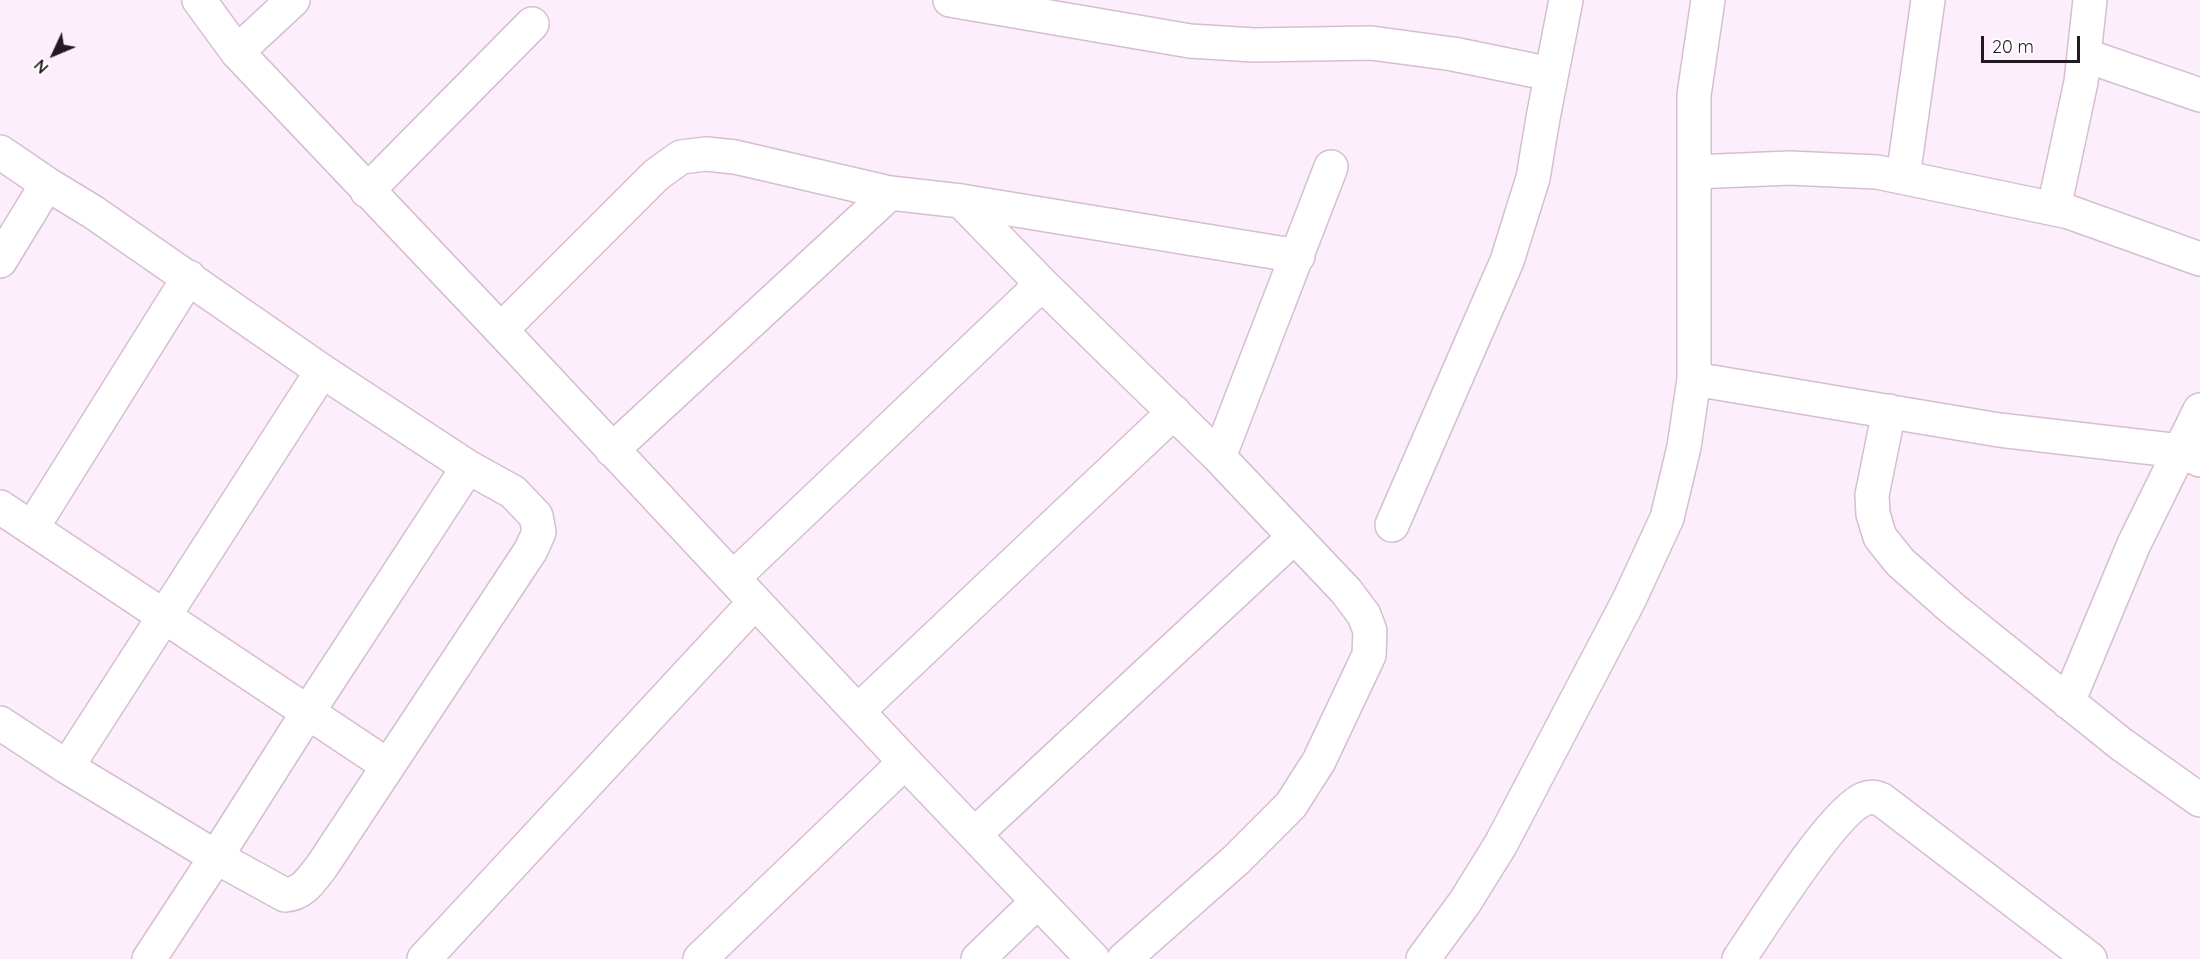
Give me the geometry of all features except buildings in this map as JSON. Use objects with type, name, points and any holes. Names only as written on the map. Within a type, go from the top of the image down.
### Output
[{"type":"street","points":[[199,0],[237,52],[501,330],[904,762],[1093,959]]},
{"type":"street","points":[[237,52],[293,0]]},
{"type":"street","points":[[950,0],[1069,10],[1190,41],[1254,45],[1371,43],[1453,54],[1551,74]]},
{"type":"street","points":[[1392,525],[1507,261],[1533,178],[1566,0]]},
{"type":"street","points":[[1423,959],[1465,902],[1501,844],[1629,600],[1666,518],[1684,447],[1694,378],[1694,94],[1708,0]]},
{"type":"street","points":[[1903,177],[1928,0]]},
{"type":"street","points":[[2054,208],[2081,82],[2090,0]]},
{"type":"street","points":[[367,191],[531,24]]},
{"type":"street","points":[[2084,55],[2200,95]]},
{"type":"street","points":[[0,152],[189,277],[322,371],[468,467],[513,492],[536,516],[539,532],[531,550],[322,866],[301,891],[285,895],[216,857],[67,767],[4,734]]},
{"type":"street","points":[[501,330],[656,175],[681,157],[706,154],[735,157],[890,194],[961,201],[1298,256]]},
{"type":"street","points":[[1219,457],[1331,167]]},
{"type":"street","points":[[1694,172],[1790,168],[1877,172],[2069,212],[2200,259]]},
{"type":"street","points":[[0,261],[47,184]]},
{"type":"street","points":[[612,450],[890,194]]},
{"type":"street","points":[[961,201],[1042,284],[1219,457],[1293,538],[1346,591],[1364,615],[1370,631],[1369,655],[1319,761],[1291,805],[1236,860],[1124,959]]},
{"type":"street","points":[[32,528],[189,277]]},
{"type":"street","points":[[424,959],[744,590],[1042,284]]},
{"type":"street","points":[[67,767],[322,371]]},
{"type":"street","points":[[1694,378],[1999,430],[2190,456]]},
{"type":"street","points":[[2068,702],[2134,544],[2190,456],[2200,410]]},
{"type":"street","points":[[1889,411],[1872,495],[1873,514],[1880,537],[1900,562],[1953,609],[2148,765],[2200,800]]},
{"type":"street","points":[[858,711],[1174,412]]},
{"type":"street","points":[[149,959],[468,467]]},
{"type":"street","points":[[0,507],[387,765]]},
{"type":"street","points":[[975,834],[1293,538]]},
{"type":"street","points":[[700,959],[904,762]]},
{"type":"street","points":[[1739,959],[1782,895],[1844,813],[1863,799],[1873,797],[1882,800],[2090,959]]},
{"type":"street","points":[[978,959],[1038,901]]}]
